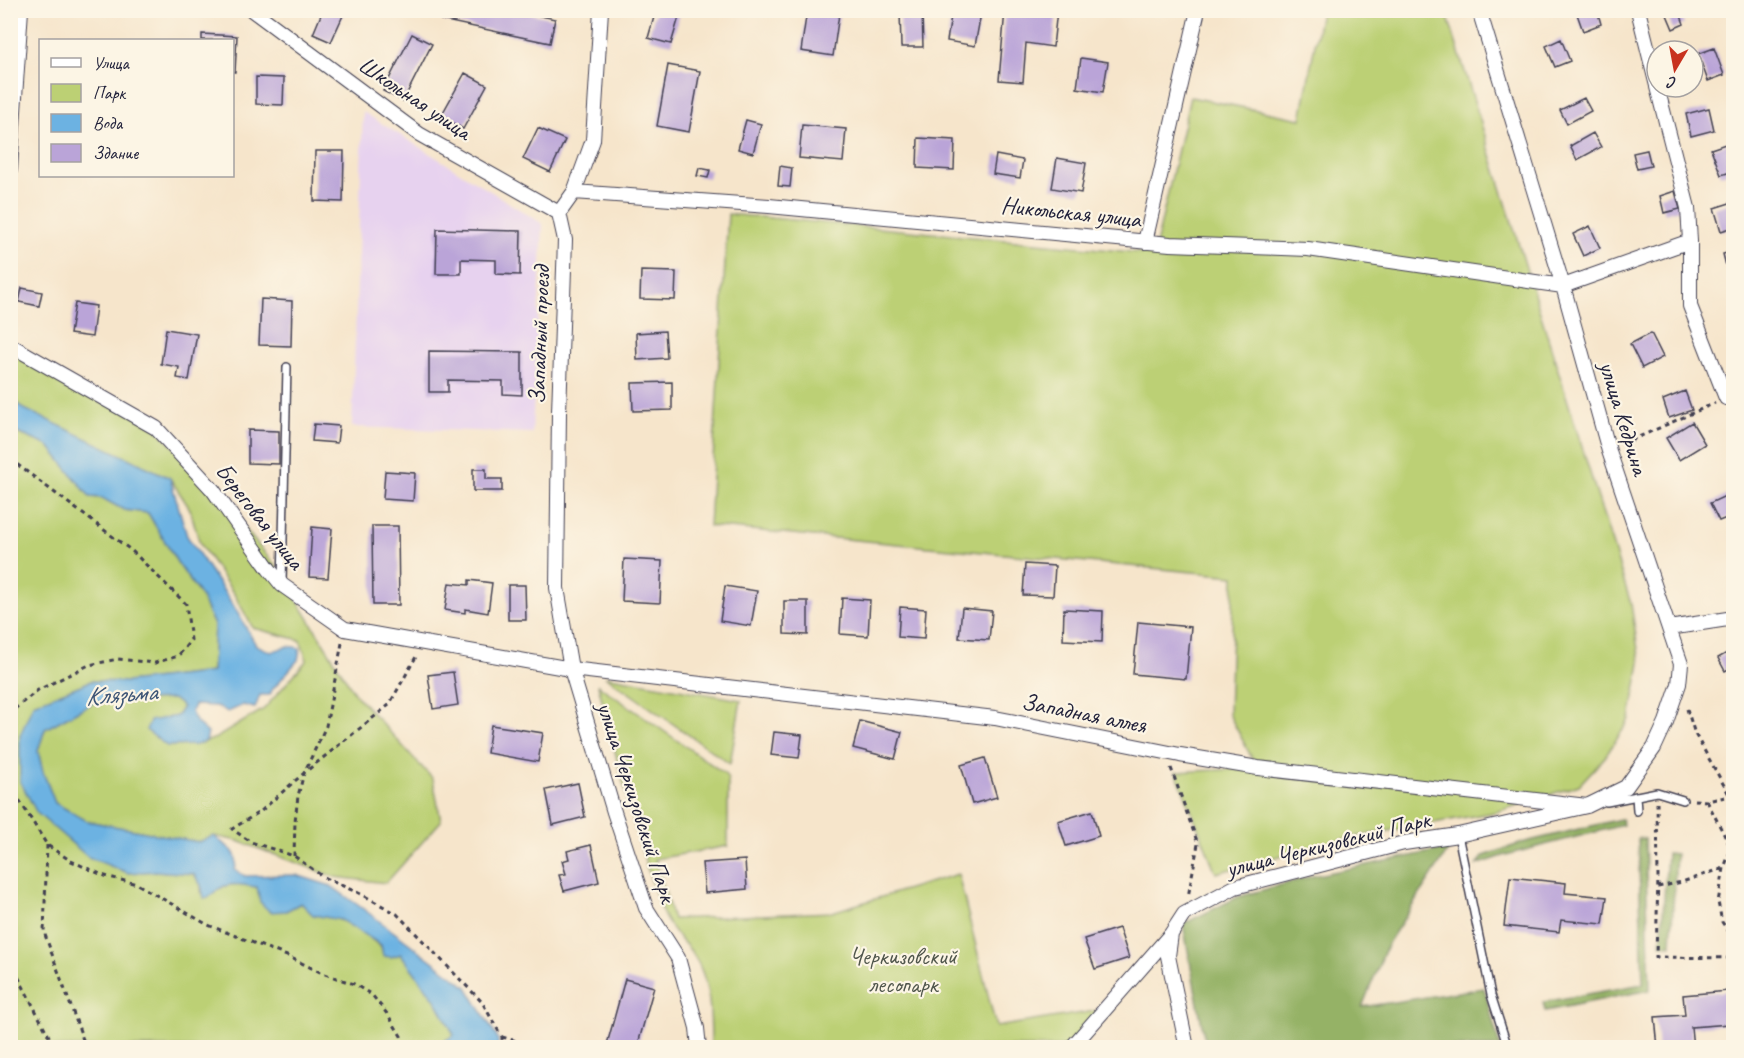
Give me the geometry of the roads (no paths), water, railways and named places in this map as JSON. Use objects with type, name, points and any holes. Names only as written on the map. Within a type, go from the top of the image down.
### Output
[{"type":"street","points":[[10,170],[21,10]]},
{"type":"street","name":"Школьная улица","points":[[252,10],[419,134],[559,213]]},
{"type":"street","points":[[559,213],[574,192],[593,140],[601,10]]},
{"type":"street","points":[[1144,242],[1198,10]]},
{"type":"street","name":"улица Кедрина","points":[[1479,10],[1563,286],[1609,451],[1681,664],[1679,684],[1654,748],[1626,787],[1587,806]]},
{"type":"street","points":[[1638,10],[1645,39]]},
{"type":"street","points":[[1660,99],[1688,208],[1690,306],[1726,398]]},
{"type":"street","name":"Никольская улица","points":[[574,192],[769,206],[1144,242],[1308,249],[1563,286]]},
{"type":"street","name":"Западный проезд","points":[[559,213],[566,240],[559,412],[557,588],[571,669]]},
{"type":"street","points":[[1563,286],[1690,241]]},
{"type":"street","name":"Береговая улица","points":[[10,345],[156,428],[213,490],[268,569],[282,585],[345,629],[571,669]]},
{"type":"street","points":[[1669,628],[1734,618]]},
{"type":"street","name":"Западная аллея","points":[[571,669],[995,718],[1258,768],[1587,806]]},
{"type":"street","name":"улица Черкизовский Парк","points":[[571,669],[646,908],[678,958],[697,1028],[699,1047]]},
{"type":"street","name":"улица Черкизовский Парк","points":[[1172,934],[1184,914],[1235,887],[1404,843],[1458,835],[1587,806]]},
{"type":"street","points":[[1071,1047],[1172,934]]},
{"type":"street","points":[[1172,934],[1168,956],[1187,1047]]},
{"type":"lane","points":[[282,585],[287,367]]},
{"type":"lane","points":[[1587,806],[1657,792],[1683,800]]},
{"type":"lane","points":[[1636,796],[1637,811]]},
{"type":"lane","points":[[1458,835],[1491,995],[1508,1047]]},
{"type":"water","name":"Клязьма","points":[[11,397],[22,408],[170,478],[187,536],[233,605],[256,645],[271,652],[288,646],[300,648],[298,660],[270,695],[260,695],[255,708],[243,705],[228,712],[216,706],[194,705],[191,712],[197,723],[208,733],[206,741],[196,745],[167,746],[146,730],[150,721],[177,716],[183,707],[173,699],[94,702],[45,729],[38,751],[55,803],[87,821],[198,842],[214,836],[232,850],[236,858],[235,870],[245,876],[296,875],[331,886],[467,987],[498,1039],[498,1047],[435,1047],[454,1035],[436,1001],[401,954],[391,957],[383,956],[381,945],[341,920],[313,915],[301,903],[286,911],[270,912],[260,902],[257,887],[225,886],[208,898],[204,898],[201,885],[194,874],[155,871],[128,873],[88,857],[37,813],[20,781],[20,736],[33,704],[91,681],[127,682],[212,672],[214,625],[200,595],[148,513],[124,510],[102,498],[90,497],[49,446],[11,430]]},
{"type":"park label","name":"Черкизовский лесопарк","points":[[903,970]]}]
